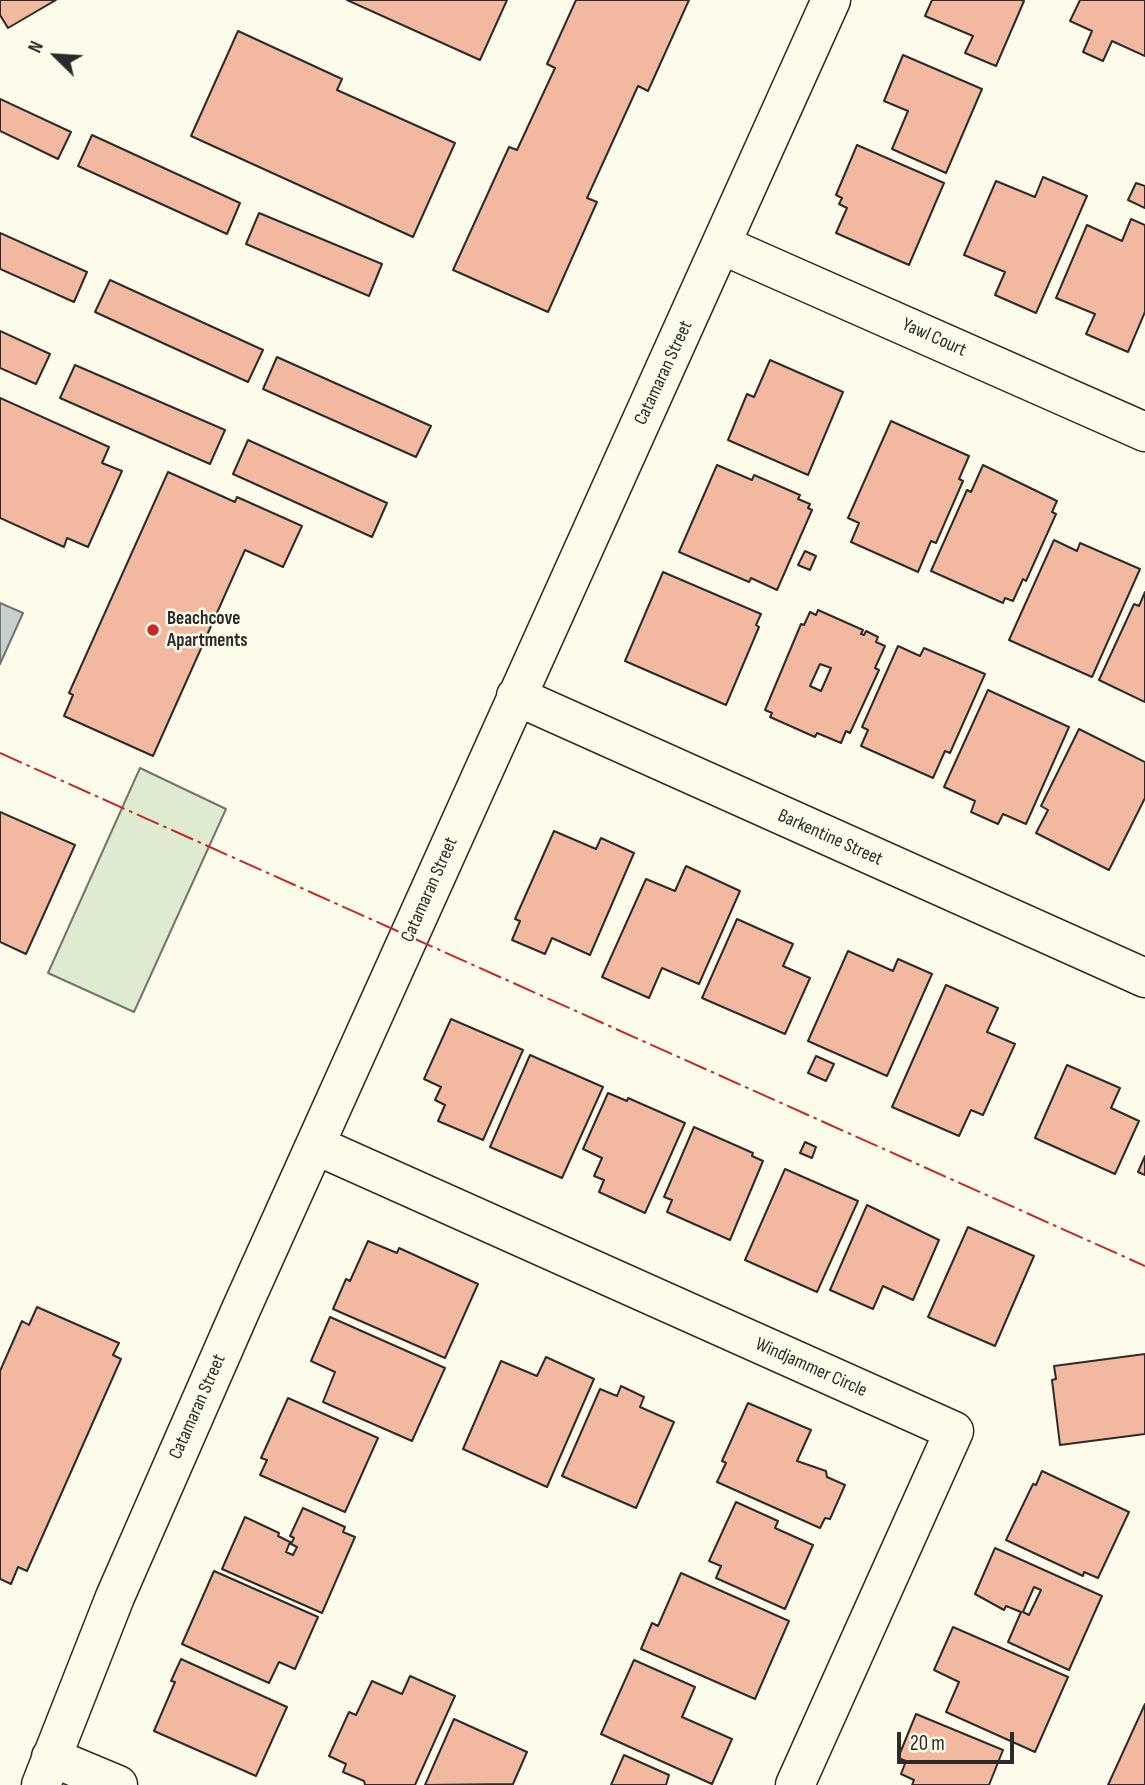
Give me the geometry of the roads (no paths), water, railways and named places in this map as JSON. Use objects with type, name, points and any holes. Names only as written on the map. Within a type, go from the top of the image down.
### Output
[{"type":"street","name":"Catamaran Street","points":[[46,1771],[115,1597],[315,1145],[831,0]]},
{"type":"street","name":"Yawl Court","points":[[722,245],[1145,432]]},
{"type":"street","name":"Barkentine Street","points":[[516,696],[1145,978]]},
{"type":"street","name":"Windjammer Circle","points":[[315,1145],[954,1432],[794,1785]]},
{"type":"street","points":[[46,1771],[118,1785]]},
{"type":"place","name":"Beachcove Apartments","points":[[153,630]]}]
